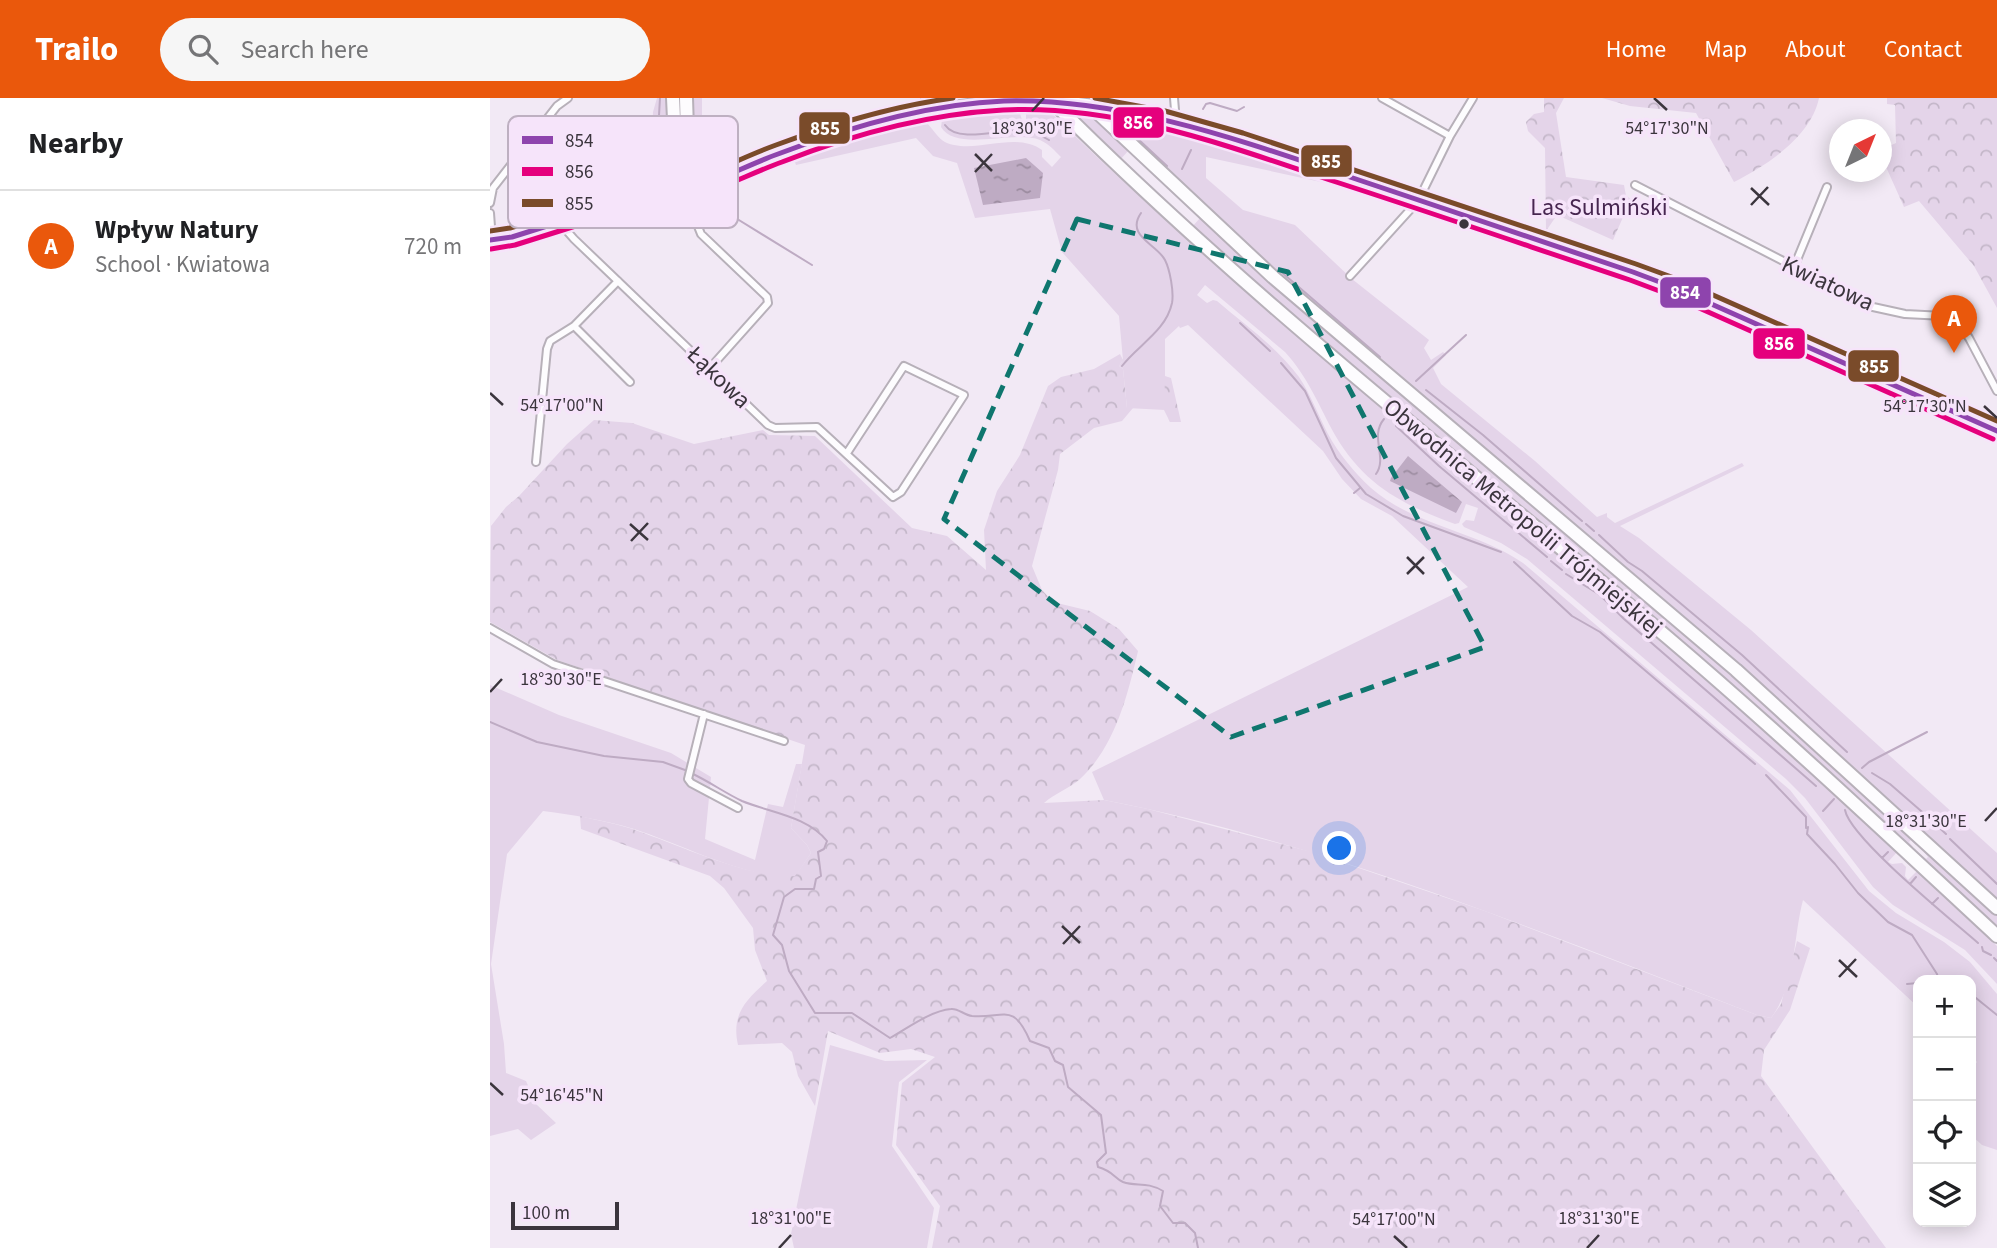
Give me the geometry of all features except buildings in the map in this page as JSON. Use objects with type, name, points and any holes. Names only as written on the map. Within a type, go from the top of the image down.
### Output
[{"type":"highway","points":[[673,98],[676,116]]},
{"type":"highway","points":[[685,116],[686,98]]},
{"type":"highway","name":"Obwodnica Metropolii Trójmiejskiej","points":[[1049,98],[1116,165],[1257,293],[1670,639],[1997,936]]},
{"type":"highway","name":"Obwodnica Metropolii Trójmiejskiej","points":[[1082,98],[1273,277],[1746,678],[1997,908]]},
{"type":"main road","points":[[738,169],[789,149],[930,111],[1021,100],[1119,108],[1172,120],[1673,287],[1997,431]]},
{"type":"main road","points":[[491,240],[512,237],[540,228]]},
{"type":"street","points":[[554,98],[557,106]]},
{"type":"street","points":[[549,116],[568,98]]},
{"type":"street","points":[[925,98],[930,111]]},
{"type":"street","points":[[1172,120],[1174,98]]},
{"type":"street","points":[[1382,98],[1450,136]]},
{"type":"street","points":[[1350,276],[1418,201],[1450,136],[1474,98]]},
{"type":"street","points":[[490,203],[492,188],[508,168]]},
{"type":"street","name":"Kwiatowa","points":[[1635,186],[1873,307],[1905,314],[1944,316],[1956,321],[1969,338],[1997,391]]},
{"type":"street","points":[[1794,267],[1826,187]]},
{"type":"street","points":[[490,213],[491,240]]},
{"type":"street","name":"Łąkowa","points":[[566,228],[574,239],[768,425],[775,428],[817,427],[893,496],[901,492],[964,395],[904,366],[847,453]]},
{"type":"street","points":[[699,228],[701,234],[767,298],[768,303],[710,368]]},
{"type":"street","points":[[536,462],[550,341],[574,327],[618,281]]},
{"type":"street","points":[[574,327],[630,382]]},
{"type":"street","points":[[490,628],[553,664],[784,741]]},
{"type":"street","points":[[704,714],[688,779],[738,808]]},
{"type":"highlighted area","points":[[1077,219],[1288,272],[1485,647],[1231,737],[944,519]]},
{"type":"green space","points":[[657,98],[669,98],[669,116],[653,116]]},
{"type":"green space","points":[[690,98],[702,98],[702,116],[691,116]]},
{"type":"green space","points":[[1024,98],[1036,98],[1249,294],[1688,664],[1897,852],[1888,862],[1902,863],[1906,867],[1905,876],[1908,880],[1917,871],[1997,946],[1997,984],[1965,950],[1893,905],[1873,887],[1805,798],[1786,779],[1527,559],[1501,543],[1464,527],[1462,524],[1466,520],[1474,521],[1478,508],[1466,504],[1459,523],[1455,524],[1402,501],[1372,480],[1346,452],[1307,382],[1285,352],[1205,285],[1197,295],[1207,303],[1217,301],[1281,356],[1299,377],[1337,449],[1371,488],[1406,511],[1486,543],[1523,563],[1790,790],[1869,891],[1896,913],[1944,942],[1970,962],[1997,994],[1997,1150],[1982,1145],[1976,1140],[1976,975],[1913,975],[1913,1002],[1803,900],[1785,991],[1771,1018],[1435,893],[1354,866],[1188,819],[1104,800],[1092,772],[1468,587],[1392,516],[1361,499],[1342,479],[1323,451],[1188,325],[1179,326],[1165,339],[1165,410],[1127,408],[1123,369],[1119,366],[1123,360],[1119,316],[1062,252],[1050,209],[975,218],[957,163],[933,156],[916,138],[796,165],[793,157],[797,151],[920,119],[939,137],[954,145],[1021,142],[1032,145],[1042,150],[1042,157],[1052,167],[1061,157],[1040,140],[1016,137],[972,140],[949,135],[941,127],[942,120],[948,114],[1017,104],[1022,120],[1026,120],[1026,107],[1030,106]]},
{"type":"green space","points":[[1054,98],[1076,98],[1129,150],[1119,161]]},
{"type":"green space","points":[[1092,98],[1109,98],[1118,114],[1135,127],[1138,126],[1140,117],[1159,120],[1360,184],[1358,190],[1206,157],[1206,178],[1243,210],[1295,225],[1352,279],[1429,340],[1424,348],[1431,360],[1443,352],[1446,355],[1433,368],[1441,384],[1535,461],[1597,517],[1607,513],[1607,517],[1615,523],[1742,463],[1744,466],[1620,526],[1639,538],[1751,630],[1997,853],[1997,900],[1706,635],[1301,291],[1160,164]]},
{"type":"green space","name":"Las Sulmiński","points":[[1544,98],[1564,98],[1556,113],[1566,177],[1624,185],[1626,196],[1631,199],[1613,240],[1557,215],[1546,231],[1545,148],[1528,131],[1526,122],[1534,114],[1544,112]]},
{"type":"green space","name":"Las Sulmiński","points":[[1602,98],[1819,98],[1807,125],[1786,148],[1734,182],[1696,113],[1630,106]]},
{"type":"green space","points":[[1887,98],[1997,98],[1997,308],[1974,266],[1919,201],[1904,207],[1892,180],[1892,145],[1896,143],[1895,105],[1887,104]]},
{"type":"green space","points":[[1201,217],[1718,660],[1919,842],[1916,845],[1911,840],[1909,842],[1913,847],[1910,850],[1191,228]]},
{"type":"green space","points":[[1120,354],[1123,360],[1119,366],[1123,369],[1127,408],[1133,408],[1122,421],[1094,428],[1060,454],[1032,566],[1042,590],[1053,602],[1090,611],[1119,629],[1138,651],[1118,719],[1102,752],[1080,779],[1044,803],[1104,800],[1312,852],[1485,911],[1771,1018],[1781,1004],[1797,941],[1810,948],[1790,1010],[1764,1050],[1761,1076],[1886,1248],[932,1248],[940,1206],[896,1145],[902,1083],[935,1057],[911,1049],[880,1053],[828,1031],[815,1106],[798,1076],[792,1052],[782,1043],[738,1045],[737,1025],[742,1009],[767,981],[755,950],[753,928],[724,888],[710,876],[581,829],[580,816],[631,829],[738,867],[778,876],[795,876],[811,853],[791,828],[805,745],[557,660],[490,622],[491,526],[567,444],[594,420],[632,423],[694,444],[763,430],[769,435],[815,436],[912,528],[947,536],[986,570],[984,530],[997,491],[1020,455],[1048,386],[1061,377],[1094,369]]},
{"type":"green space","points":[[1165,376],[1171,378],[1181,422],[1170,422],[1164,410]]},
{"type":"green space","points":[[490,685],[559,715],[671,753],[711,777],[705,839],[755,860],[768,804],[783,807],[796,764],[802,764],[791,828],[811,853],[795,877],[776,876],[735,867],[623,826],[543,811],[507,854],[491,964],[506,1073],[526,1081],[536,1104],[556,1123],[531,1140],[518,1129],[490,1136]]},
{"type":"green space","points":[[1926,849],[1997,915],[1997,931],[1918,858],[1921,855],[1926,859],[1928,857],[1924,852]]},
{"type":"green space","points":[[830,1045],[885,1061],[927,1060],[899,1082],[892,1146],[934,1208],[927,1248],[794,1248],[791,1234]]},
{"type":"water","points":[[1026,158],[1043,173],[1040,198],[983,205],[974,168]]},
{"type":"water","points":[[1408,456],[1462,502],[1456,513],[1390,481]]},
{"type":"waterway","points":[[659,116],[660,98]]},
{"type":"waterway","points":[[1203,109],[1210,103],[1237,111],[1244,107]]},
{"type":"waterway","points":[[1109,112],[1167,166]]},
{"type":"waterway","points":[[945,125],[959,133],[1020,130],[1033,132],[1049,140]]},
{"type":"waterway","points":[[1182,169],[1191,150]]},
{"type":"waterway","points":[[1122,366],[1158,330],[1172,303],[1171,281],[1165,260],[1139,234],[1137,221],[1141,213]]},
{"type":"waterway","points":[[738,219],[812,265]]},
{"type":"waterway","points":[[1279,270],[1380,357]]},
{"type":"waterway","points":[[1240,323],[1270,351]]},
{"type":"waterway","points":[[1416,381],[1466,335]]},
{"type":"waterway","points":[[1281,363],[1305,391],[1336,458],[1366,494],[1403,516],[1501,552]]},
{"type":"waterway","points":[[1426,390],[1483,435],[1582,521]]},
{"type":"waterway","points":[[1376,474],[1380,461],[1378,433],[1384,419]]},
{"type":"waterway","points":[[1396,426],[1547,557]]},
{"type":"waterway","points":[[1354,493],[1360,488]]},
{"type":"waterway","points":[[1586,524],[1594,531]]},
{"type":"waterway","points":[[1599,535],[1742,655],[1847,752]]},
{"type":"waterway","points":[[1551,561],[1562,570]]},
{"type":"waterway","points":[[1514,562],[1572,616],[1600,632],[1755,764]]},
{"type":"waterway","points":[[1566,574],[1600,595],[1816,786]]},
{"type":"waterway","points":[[490,722],[537,742],[604,756],[663,762],[685,770]]},
{"type":"waterway","points":[[1862,768],[1927,732]]},
{"type":"waterway","points":[[1872,773],[1890,784],[1928,817]]},
{"type":"waterway","points":[[693,774],[742,801],[799,821],[827,841],[824,849],[818,852],[821,876],[816,879],[814,889],[795,889],[784,897],[773,935],[782,945],[789,971],[815,1013],[852,1013],[890,1038],[927,1016],[943,1010],[956,1010],[972,1016],[1012,1016],[1024,1029],[1030,1041],[1049,1048],[1055,1061],[1063,1065],[1068,1087],[1101,1115],[1106,1153],[1097,1162],[1098,1167],[1123,1182],[1152,1186],[1163,1191],[1160,1206],[1173,1223],[1185,1223],[1195,1233],[1198,1248]]},
{"type":"waterway","points":[[1766,775],[1806,817],[1806,828]]},
{"type":"waterway","points":[[1823,811],[1834,799]]},
{"type":"waterway","points":[[1845,810],[1851,823],[1883,859],[1978,943]]},
{"type":"waterway","points":[[1932,821],[1946,834]]},
{"type":"waterway","points":[[1808,827],[1807,834],[1858,893],[1888,922],[1912,935],[1937,975]]},
{"type":"waterway","points":[[1950,839],[1997,884]]},
{"type":"waterway","points":[[1882,858],[1888,852]]},
{"type":"waterway","points":[[1910,884],[1916,877]]},
{"type":"waterway","points":[[1932,904],[1938,898]]},
{"type":"waterway","points":[[1982,947],[1983,951],[1991,955]]},
{"type":"waterway","points":[[1994,958],[1997,961]]},
{"type":"waterway","points":[[1907,984],[1913,983]]},
{"type":"waterway","points":[[1976,998],[1997,1015]]},
{"type":"transit line","name":"855","points":[[738,161],[841,123],[953,98]]},
{"type":"transit line","name":"855","points":[[1095,98],[1165,111],[1243,133],[1636,264],[1677,279],[1997,421]]},
{"type":"transit line","name":"854","points":[[738,171],[833,135],[889,118],[947,107],[1004,101],[1047,102],[1132,113],[1257,146],[1633,272],[1673,287],[1997,431]]},
{"type":"transit line","name":"856","points":[[738,180],[835,143],[890,127],[947,116],[1003,110],[1045,110],[1129,121],[1171,130],[1253,154],[1630,280],[1670,295],[1993,439]]},
{"type":"transit line","name":"855","points":[[490,231],[510,228]]},
{"type":"transit line","name":"854","points":[[490,240],[512,237],[541,228]]},
{"type":"transit line","name":"856","points":[[491,249],[515,245],[569,228]]},
{"type":"place","name":"Wpływ Natury","points":[[1954,353]]}]
